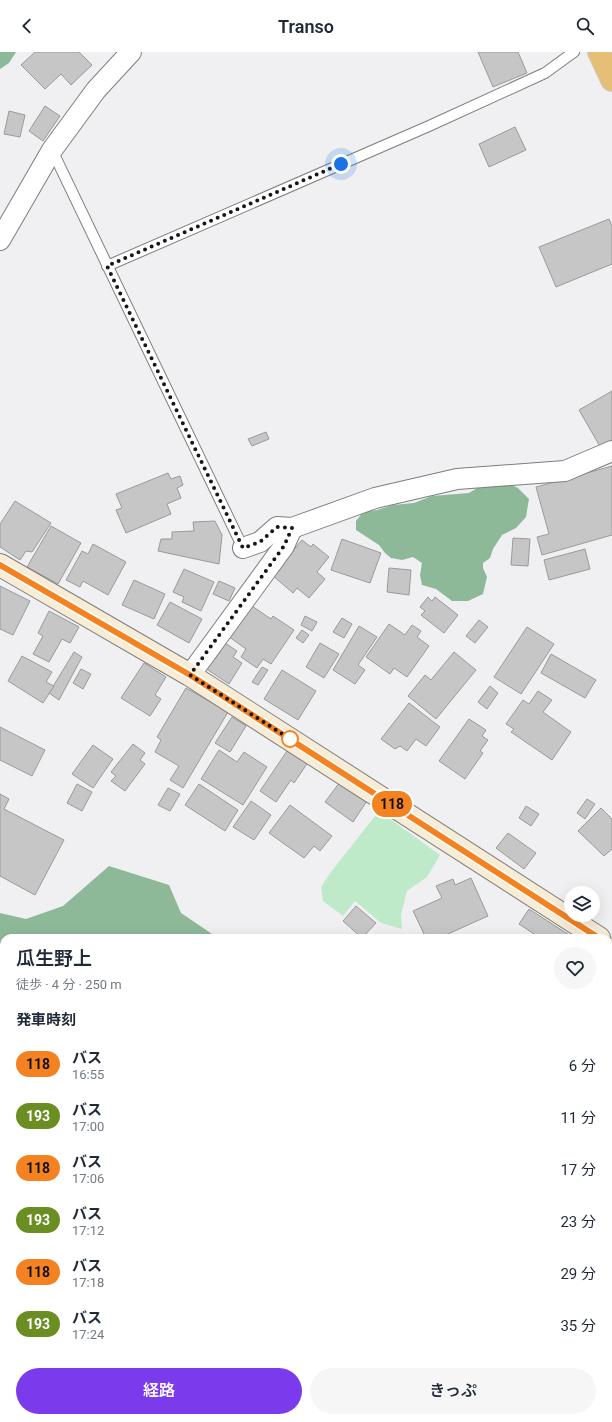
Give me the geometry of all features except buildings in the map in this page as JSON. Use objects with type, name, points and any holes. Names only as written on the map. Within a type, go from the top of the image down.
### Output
[{"type":"highway","points":[[599,52],[612,80]]},
{"type":"main road","points":[[0,565],[190,675],[593,934]]},
{"type":"street","points":[[0,240],[52,150],[96,90],[131,52]]},
{"type":"street","points":[[243,548],[260,542],[277,527],[292,528],[374,498],[457,479],[565,471],[612,450]]},
{"type":"street","points":[[190,675],[284,546],[292,528]]},
{"type":"lane","points":[[107,266],[429,126],[545,73],[574,52]]},
{"type":"lane","points":[[52,150],[243,548]]},
{"type":"green space","points":[[0,52],[16,52],[9,63],[0,69]]},
{"type":"green space","points":[[503,481],[518,488],[529,499],[526,517],[516,528],[502,535],[493,549],[490,558],[483,563],[483,568],[487,577],[483,594],[468,601],[452,601],[436,589],[422,585],[420,575],[422,563],[413,557],[402,560],[391,558],[379,545],[356,530],[356,521],[363,512],[377,510],[393,505],[414,503],[432,496],[469,493],[482,485]]},
{"type":"green space","points":[[379,811],[440,855],[427,877],[407,891],[401,915],[402,929],[381,923],[355,901],[343,916],[323,901],[321,887]]},
{"type":"green space","points":[[109,866],[169,885],[181,913],[212,934],[0,934],[0,913],[26,919],[63,906]]},
{"type":"bus line","name":"118","points":[[0,565],[190,675],[595,934]]},
{"type":"route","points":[[290,739],[295,742],[190,675],[284,546],[292,528],[277,527],[260,542],[243,548],[107,266],[341,164]]}]
